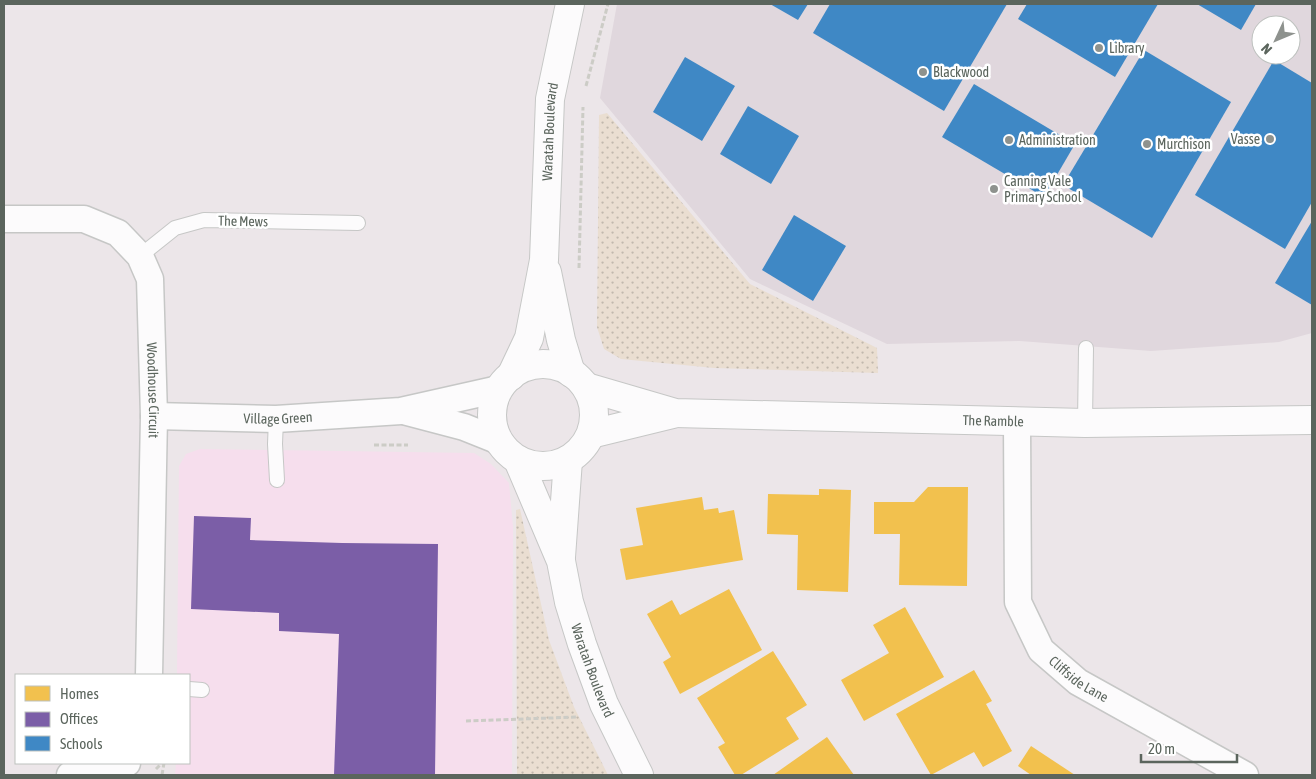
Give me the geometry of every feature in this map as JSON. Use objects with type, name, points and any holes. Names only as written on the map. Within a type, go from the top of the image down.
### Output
[{"type":"street","name":"Waratah Boulevard","points":[[570,4],[550,99],[544,260],[529,338],[494,402],[492,415],[499,441],[507,452],[518,460],[560,561],[569,602],[604,704],[639,775]]},
{"type":"street","name":"Woodhouse Circuit","points":[[4,219],[84,219],[118,233],[140,256],[150,279],[154,416],[149,674]]},
{"type":"street","name":"Waratah Boulevard","points":[[544,260],[561,340],[578,380],[593,402],[594,418],[591,434]]},
{"type":"street","points":[[505,383],[525,368],[540,364],[556,366],[578,380]]},
{"type":"street","name":"The Ramble","points":[[578,380],[675,413]]},
{"type":"street","name":"Village Green","points":[[154,416],[276,420],[401,411],[505,383]]},
{"type":"street","name":"Village Green","points":[[401,411],[464,427],[499,441]]},
{"type":"street","name":"The Ramble","points":[[591,434],[675,413],[1084,423],[1312,420]]},
{"type":"street","name":"Cliffside Lane","points":[[1017,422],[1018,602],[1042,650],[1078,682],[1245,775]]},
{"type":"street","points":[[518,460],[534,466],[552,466],[568,460],[582,449],[591,434]]},
{"type":"street","name":"Waratah Boulevard","points":[[560,561],[568,460]]},
{"type":"street","points":[[70,775],[114,773],[126,764]]},
{"type":"lane","name":"The Mews","points":[[140,256],[175,228],[204,220],[358,223]]},
{"type":"lane","points":[[1084,423],[1086,348]]},
{"type":"lane","points":[[276,420],[277,480]]},
{"type":"path","points":[[585,90],[608,4]]},
{"type":"path","points":[[579,278],[583,100]]},
{"type":"path","points":[[364,445],[414,445]]},
{"type":"path","points":[[466,721],[587,716]]},
{"type":"shaded area","name":"Canning Vale Primary School","points":[[617,4],[1312,4],[1312,333],[1279,342],[1151,351],[1020,341],[887,344],[750,279],[600,98]]},
{"type":"shaded area","points":[[607,113],[750,284],[877,348],[878,373],[714,368],[621,359],[604,349],[597,327],[599,115]]},
{"type":"shaded area","points":[[200,449],[474,453],[491,464],[509,483],[513,527],[512,775],[175,775],[176,764],[190,764],[190,674],[177,674],[179,466],[186,454]]},
{"type":"shaded area","points":[[520,509],[549,640],[574,707],[608,775],[517,775],[516,510]]},
{"type":"building: Homes","points":[[928,487],[968,487],[967,586],[899,585],[900,534],[874,534],[874,502],[914,502]]},
{"type":"building: Homes","points":[[819,489],[851,490],[848,592],[797,590],[798,535],[767,534],[768,494],[819,495]]},
{"type":"building: Homes","points":[[702,497],[704,510],[718,508],[719,513],[734,510],[743,560],[626,580],[620,549],[643,545],[636,508]]},
{"type":"building: Homes","points":[[729,589],[762,650],[680,694],[663,662],[671,657],[647,614],[672,600],[680,615]]},
{"type":"building: Homes","points":[[905,607],[944,677],[864,721],[841,680],[889,653],[873,625]]},
{"type":"building: Homes","points":[[773,651],[807,705],[786,718],[799,739],[741,775],[735,775],[718,747],[725,743],[697,698]]},
{"type":"building: Homes","points":[[974,670],[992,701],[986,704],[1012,751],[983,767],[974,752],[931,775],[896,714]]},
{"type":"building: Homes","points":[[827,737],[854,775],[773,775]]},
{"type":"building: Homes","points":[[1031,746],[1075,775],[1031,775],[1018,766]]},
{"type":"building: Offices","points":[[194,516],[251,518],[250,540],[438,544],[435,775],[334,775],[339,634],[279,631],[279,613],[191,609]]},
{"type":"building: Schools","points":[[770,4],[808,4],[798,20]]},
{"type":"building: Schools","name":"Blackwood","points":[[830,4],[1007,4],[944,111],[813,33]]},
{"type":"building: Schools","name":"Library","points":[[1027,4],[1158,4],[1115,77],[1018,19]]},
{"type":"building: Schools","points":[[1197,4],[1256,4],[1241,30]]},
{"type":"building: Schools","name":"Murchison","points":[[1144,50],[1231,102],[1152,238],[1063,185]]},
{"type":"building: Schools","points":[[685,57],[735,86],[702,141],[653,112]]},
{"type":"building: Schools","name":"Vasse","points":[[1271,65],[1282,65],[1312,83],[1312,202],[1285,249],[1195,195]]},
{"type":"building: Schools","name":"Administration","points":[[974,84],[1075,144],[1044,197],[942,137]]},
{"type":"building: Schools","points":[[748,106],[799,136],[771,184],[720,154]]},
{"type":"building: Schools","points":[[794,215],[846,246],[813,301],[762,270]]},
{"type":"building: Schools","points":[[1312,221],[1312,305],[1275,283]]},
{"type":"place","name":"Library","points":[[1099,48]]},
{"type":"place","name":"Blackwood","points":[[923,72]]},
{"type":"place","name":"Vasse","points":[[1270,139]]},
{"type":"place","name":"Administration","points":[[1009,140]]},
{"type":"place","name":"Murchison","points":[[1147,144]]},
{"type":"place","name":"Canning Vale Primary School","points":[[994,189]]}]
